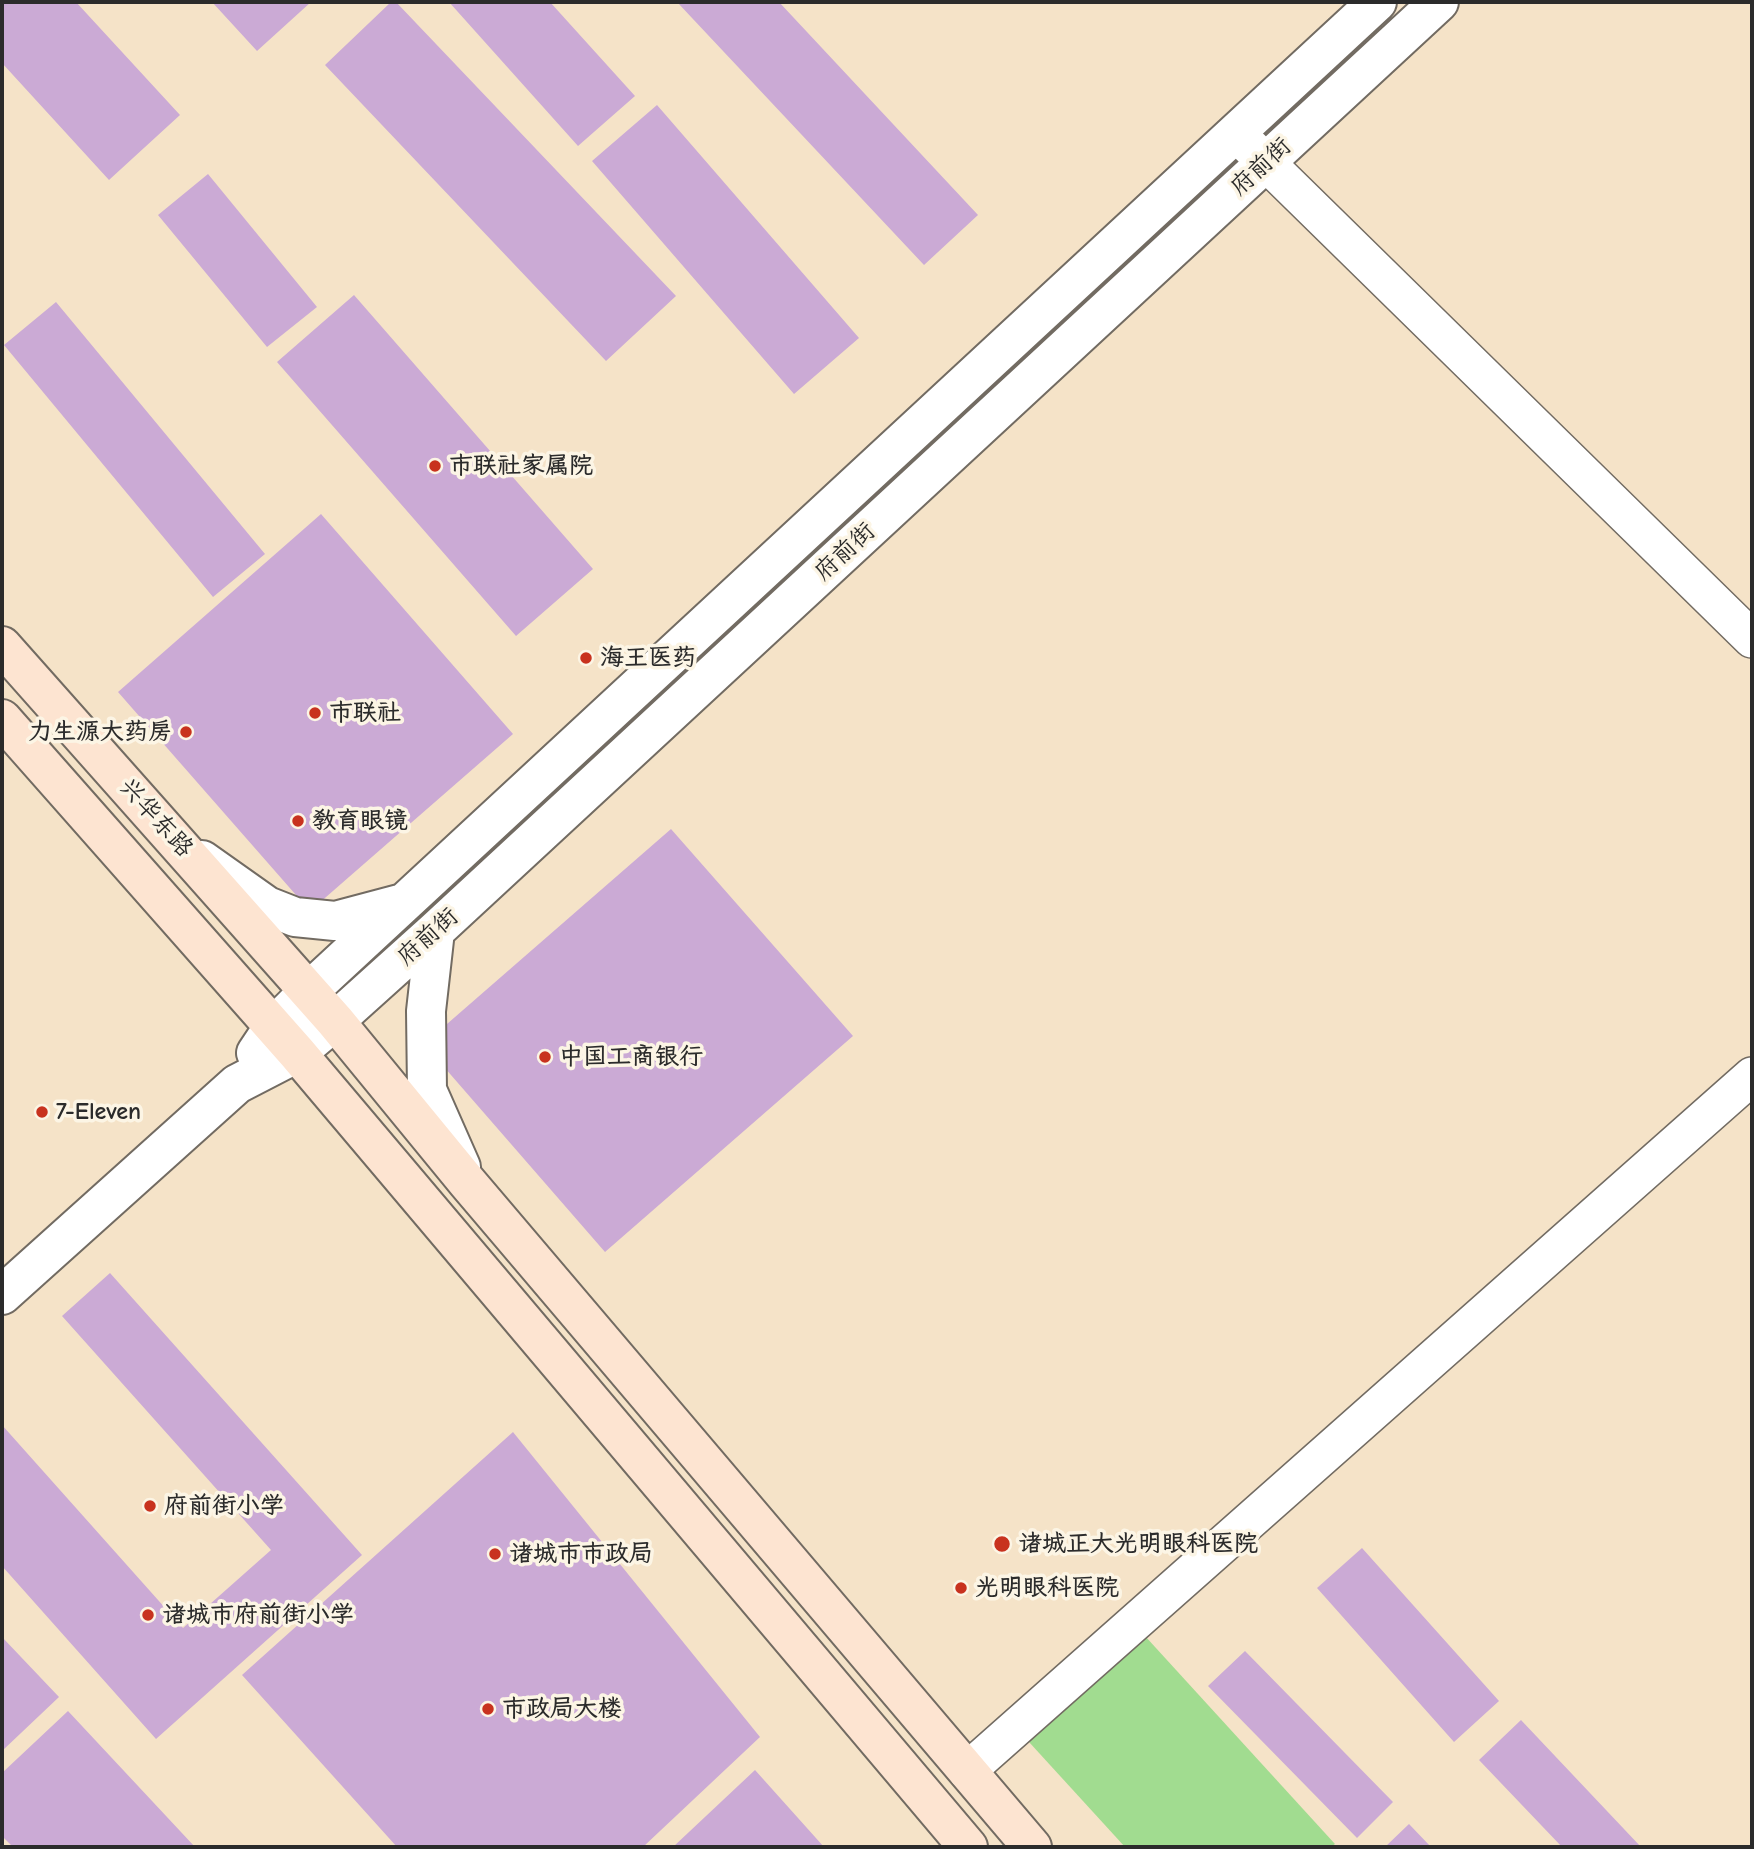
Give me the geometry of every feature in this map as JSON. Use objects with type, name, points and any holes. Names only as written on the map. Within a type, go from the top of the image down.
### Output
[{"type":"main road","name":"兴华东路","points":[[2,646],[335,1021],[467,1182],[1032,1847]]},
{"type":"main road","points":[[2,719],[285,1039],[968,1847]]},
{"type":"street","name":"府前街","points":[[2,1295],[285,1039],[308,992],[1377,2]]},
{"type":"street","name":"府前街","points":[[285,1039],[335,1021],[1439,2]]},
{"type":"street","points":[[1236,133],[1752,639]]},
{"type":"street","points":[[178,843],[267,906],[295,916],[335,921],[404,903]]},
{"type":"street","points":[[435,930],[426,1011],[427,1090],[467,1182]]},
{"type":"street","points":[[967,1771],[1752,1076]]},
{"type":"green space","points":[[1145,1636],[1335,1844],[1331,1847],[1125,1847],[1029,1742]]},
{"type":"building","points":[[2,2],[76,2],[180,115],[109,180],[2,63]]},
{"type":"building","points":[[212,2],[311,2],[257,51]]},
{"type":"building","points":[[391,2],[396,2],[676,296],[606,361],[325,65]]},
{"type":"building","points":[[449,2],[550,2],[635,96],[578,146]]},
{"type":"building","points":[[677,2],[779,2],[978,215],[924,265]]},
{"type":"building","points":[[657,105],[859,338],[794,394],[592,161]]},
{"type":"building","points":[[208,174],[317,307],[267,347],[158,215]]},
{"type":"building","name":"市联社家属院","points":[[354,295],[593,569],[516,636],[277,362]]},
{"type":"building","points":[[56,302],[265,554],[213,597],[4,345]]},
{"type":"building","name":"市联社","points":[[321,514],[513,734],[310,911],[118,692]]},
{"type":"building","points":[[671,829],[853,1036],[605,1252],[424,1044]]},
{"type":"building","points":[[110,1273],[362,1555],[156,1739],[2,1566],[2,1425],[183,1628],[271,1550],[62,1316]]},
{"type":"building","name":"诸城市市政局","points":[[513,1432],[760,1737],[643,1847],[397,1847],[242,1675]]},
{"type":"building","points":[[1362,1548],[1499,1701],[1454,1742],[1317,1588]]},
{"type":"building","points":[[2,1637],[59,1697],[2,1751]]},
{"type":"building","points":[[1245,1651],[1393,1802],[1357,1838],[1208,1686]]},
{"type":"building","points":[[68,1711],[195,1847],[13,1847],[2,1836],[2,1773]]},
{"type":"building","points":[[1521,1720],[1641,1847],[1562,1847],[1479,1760]]},
{"type":"building","points":[[755,1770],[824,1847],[673,1847]]},
{"type":"building","points":[[1409,1824],[1431,1847],[1385,1847]]},
{"type":"place","name":"市联社家属院","points":[[435,466]]},
{"type":"place","name":"海王医药","points":[[586,658]]},
{"type":"place","name":"市联社","points":[[315,713]]},
{"type":"place","name":"力生源大药房","points":[[186,732]]},
{"type":"place","name":"教育眼镜","points":[[298,821]]},
{"type":"place","name":"中国工商银行","points":[[545,1057]]},
{"type":"place","name":"7-Eleven","points":[[42,1112]]},
{"type":"place","name":"府前街小学","points":[[150,1506]]},
{"type":"place","name":"诸城正大光明眼科医院","points":[[1002,1544]]},
{"type":"place","name":"诸城市市政局","points":[[495,1554]]},
{"type":"place","name":"光明眼科医院","points":[[961,1588]]},
{"type":"place","name":"诸城市府前街小学","points":[[148,1615]]},
{"type":"place","name":"市政局大楼","points":[[488,1709]]}]
